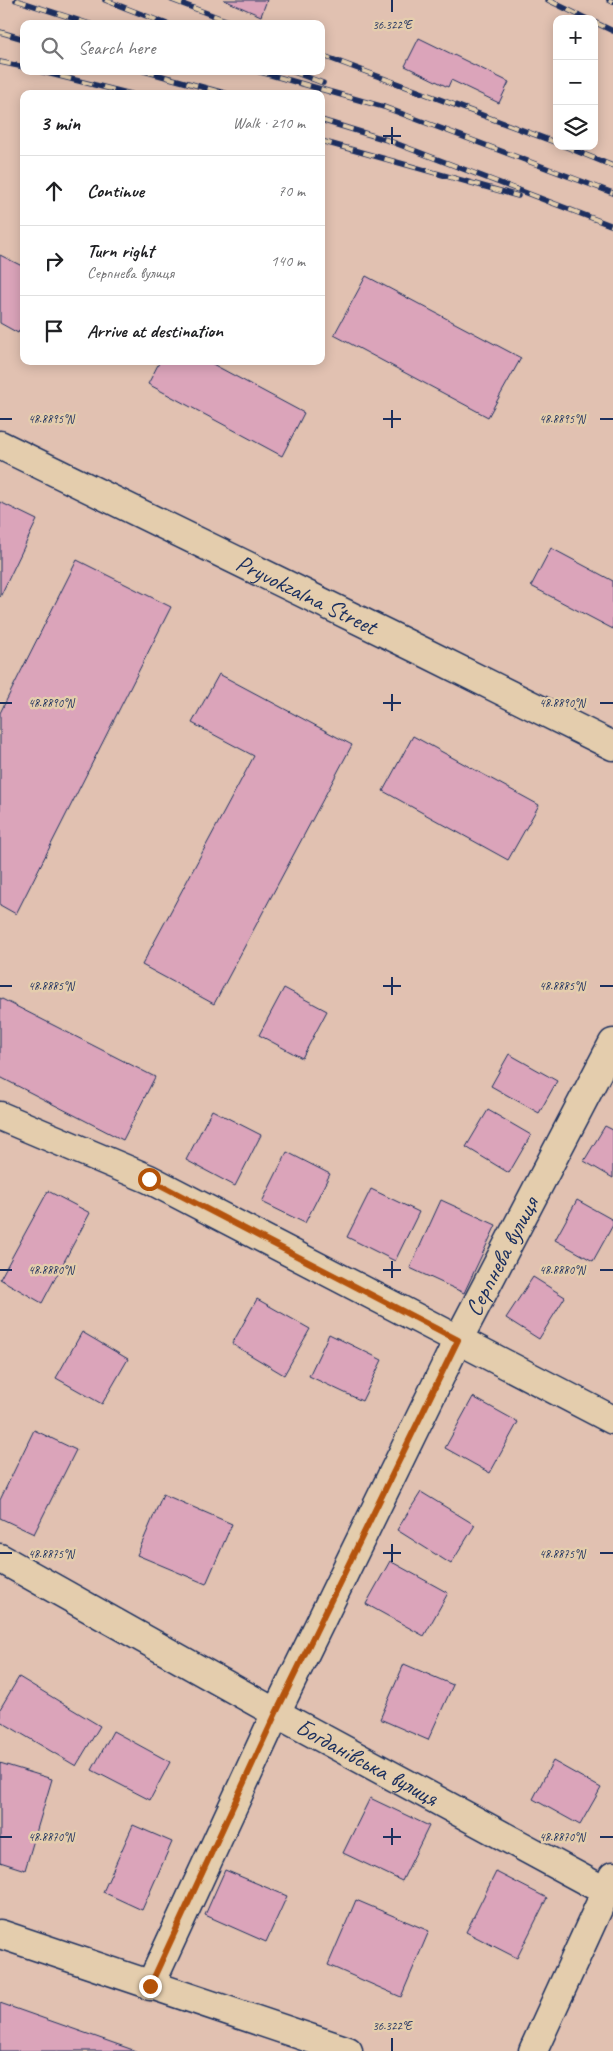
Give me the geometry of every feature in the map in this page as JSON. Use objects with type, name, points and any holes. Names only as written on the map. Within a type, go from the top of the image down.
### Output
[{"type":"street","name":"Pryvokzalna Street","points":[[0,445],[613,746]]},
{"type":"street","name":"Серпнева вулиця","points":[[150,1986],[276,1713],[458,1340],[613,1044]]},
{"type":"street","points":[[0,1116],[149,1179],[613,1420]]},
{"type":"street","name":"Богданівська вулиця","points":[[0,1558],[276,1713],[609,1884]]},
{"type":"street","points":[[533,2051],[609,1884]]},
{"type":"street","points":[[0,1934],[348,2051]]},
{"type":"building","points":[[224,0],[267,0],[261,16]]},
{"type":"building","points":[[419,38],[509,82],[499,103],[451,80],[448,87],[405,66]]},
{"type":"building","points":[[0,255],[20,265],[20,329],[18,333],[0,323]]},
{"type":"building","points":[[366,276],[521,358],[488,417],[334,335]]},
{"type":"building","points":[[158,365],[214,365],[304,413],[282,456],[148,384]]},
{"type":"building","points":[[0,502],[37,520],[0,597]]},
{"type":"building","points":[[551,548],[613,581],[613,629],[531,586]]},
{"type":"building","points":[[77,560],[171,607],[16,914],[0,905],[0,713]]},
{"type":"building","points":[[219,674],[352,745],[214,1004],[142,965],[254,756],[192,723]]},
{"type":"building","points":[[413,736],[539,805],[508,860],[383,791]]},
{"type":"building","points":[[284,988],[327,1011],[302,1058],[259,1035]]},
{"type":"building","points":[[0,998],[155,1077],[123,1140],[0,1077]]},
{"type":"building","points":[[509,1054],[557,1081],[539,1113],[491,1086]]},
{"type":"building","points":[[212,1110],[261,1135],[235,1186],[186,1160]]},
{"type":"building","points":[[488,1110],[531,1135],[509,1173],[466,1147]]},
{"type":"building","points":[[605,1126],[613,1130],[613,1178],[584,1161]]},
{"type":"building","points":[[287,1152],[330,1174],[305,1223],[262,1202]]},
{"type":"building","points":[[371,1189],[419,1212],[395,1261],[347,1237]]},
{"type":"building","points":[[48,1191],[90,1213],[42,1303],[0,1279]]},
{"type":"building","points":[[441,1200],[496,1225],[464,1293],[410,1268]]},
{"type":"building","points":[[577,1200],[613,1220],[613,1225],[593,1261],[555,1240]]},
{"type":"building","points":[[533,1277],[565,1297],[539,1339],[506,1318]]},
{"type":"building","points":[[257,1299],[310,1329],[284,1375],[232,1344]]},
{"type":"building","points":[[82,1332],[128,1359],[102,1404],[56,1378]]},
{"type":"building","points":[[329,1334],[382,1360],[362,1401],[309,1376]]},
{"type":"building","points":[[473,1397],[518,1422],[490,1473],[445,1448]]},
{"type":"building","points":[[34,1430],[76,1450],[34,1534],[0,1518],[0,1500]]},
{"type":"building","points":[[421,1492],[475,1525],[451,1564],[397,1530]]},
{"type":"building","points":[[163,1494],[232,1524],[206,1584],[137,1555]]},
{"type":"building","points":[[390,1561],[448,1593],[424,1636],[366,1604]]},
{"type":"building","points":[[404,1664],[453,1685],[428,1740],[380,1719]]},
{"type":"building","points":[[19,1677],[100,1726],[76,1766],[0,1721],[0,1709]]},
{"type":"building","points":[[113,1731],[170,1762],[150,1800],[92,1770]]},
{"type":"building","points":[[553,1761],[601,1788],[580,1825],[533,1799]]},
{"type":"building","points":[[0,1763],[52,1779],[25,1870],[0,1862]]},
{"type":"building","points":[[370,1798],[429,1826],[402,1881],[343,1853]]},
{"type":"building","points":[[133,1825],[172,1842],[142,1910],[103,1892]]},
{"type":"building","points":[[225,1870],[287,1896],[266,1942],[205,1915]]},
{"type":"building","points":[[496,1872],[547,1898],[517,1958],[466,1932]]},
{"type":"building","points":[[356,1900],[429,1931],[401,1997],[328,1965]]},
{"type":"building","points":[[0,2003],[136,2051],[0,2051]]},
{"type":"railway","points":[[16,0],[78,20]]},
{"type":"railway","points":[[105,0],[157,20]]},
{"type":"railway","points":[[172,0],[225,20]]},
{"type":"railway","points":[[548,0],[579,15]]},
{"type":"railway","points":[[609,0],[613,2]]},
{"type":"railway","points":[[598,24],[613,31]]},
{"type":"railway","points":[[0,32],[20,38]]},
{"type":"railway","points":[[325,56],[553,142]]},
{"type":"railway","points":[[0,62],[20,66]]},
{"type":"railway","points":[[55,75],[115,90]]},
{"type":"railway","points":[[159,75],[213,90]]},
{"type":"railway","points":[[271,75],[324,90]]},
{"type":"railway","points":[[302,75],[323,83]]},
{"type":"railway","points":[[325,90],[384,107],[613,193]]},
{"type":"railway","points":[[325,121],[387,140],[613,226]]},
{"type":"railway","points":[[325,142],[518,196]]},
{"type":"railway","points":[[574,150],[613,166]]},
{"type":"route","points":[[149,1179],[458,1340],[276,1713],[150,1986]]}]
